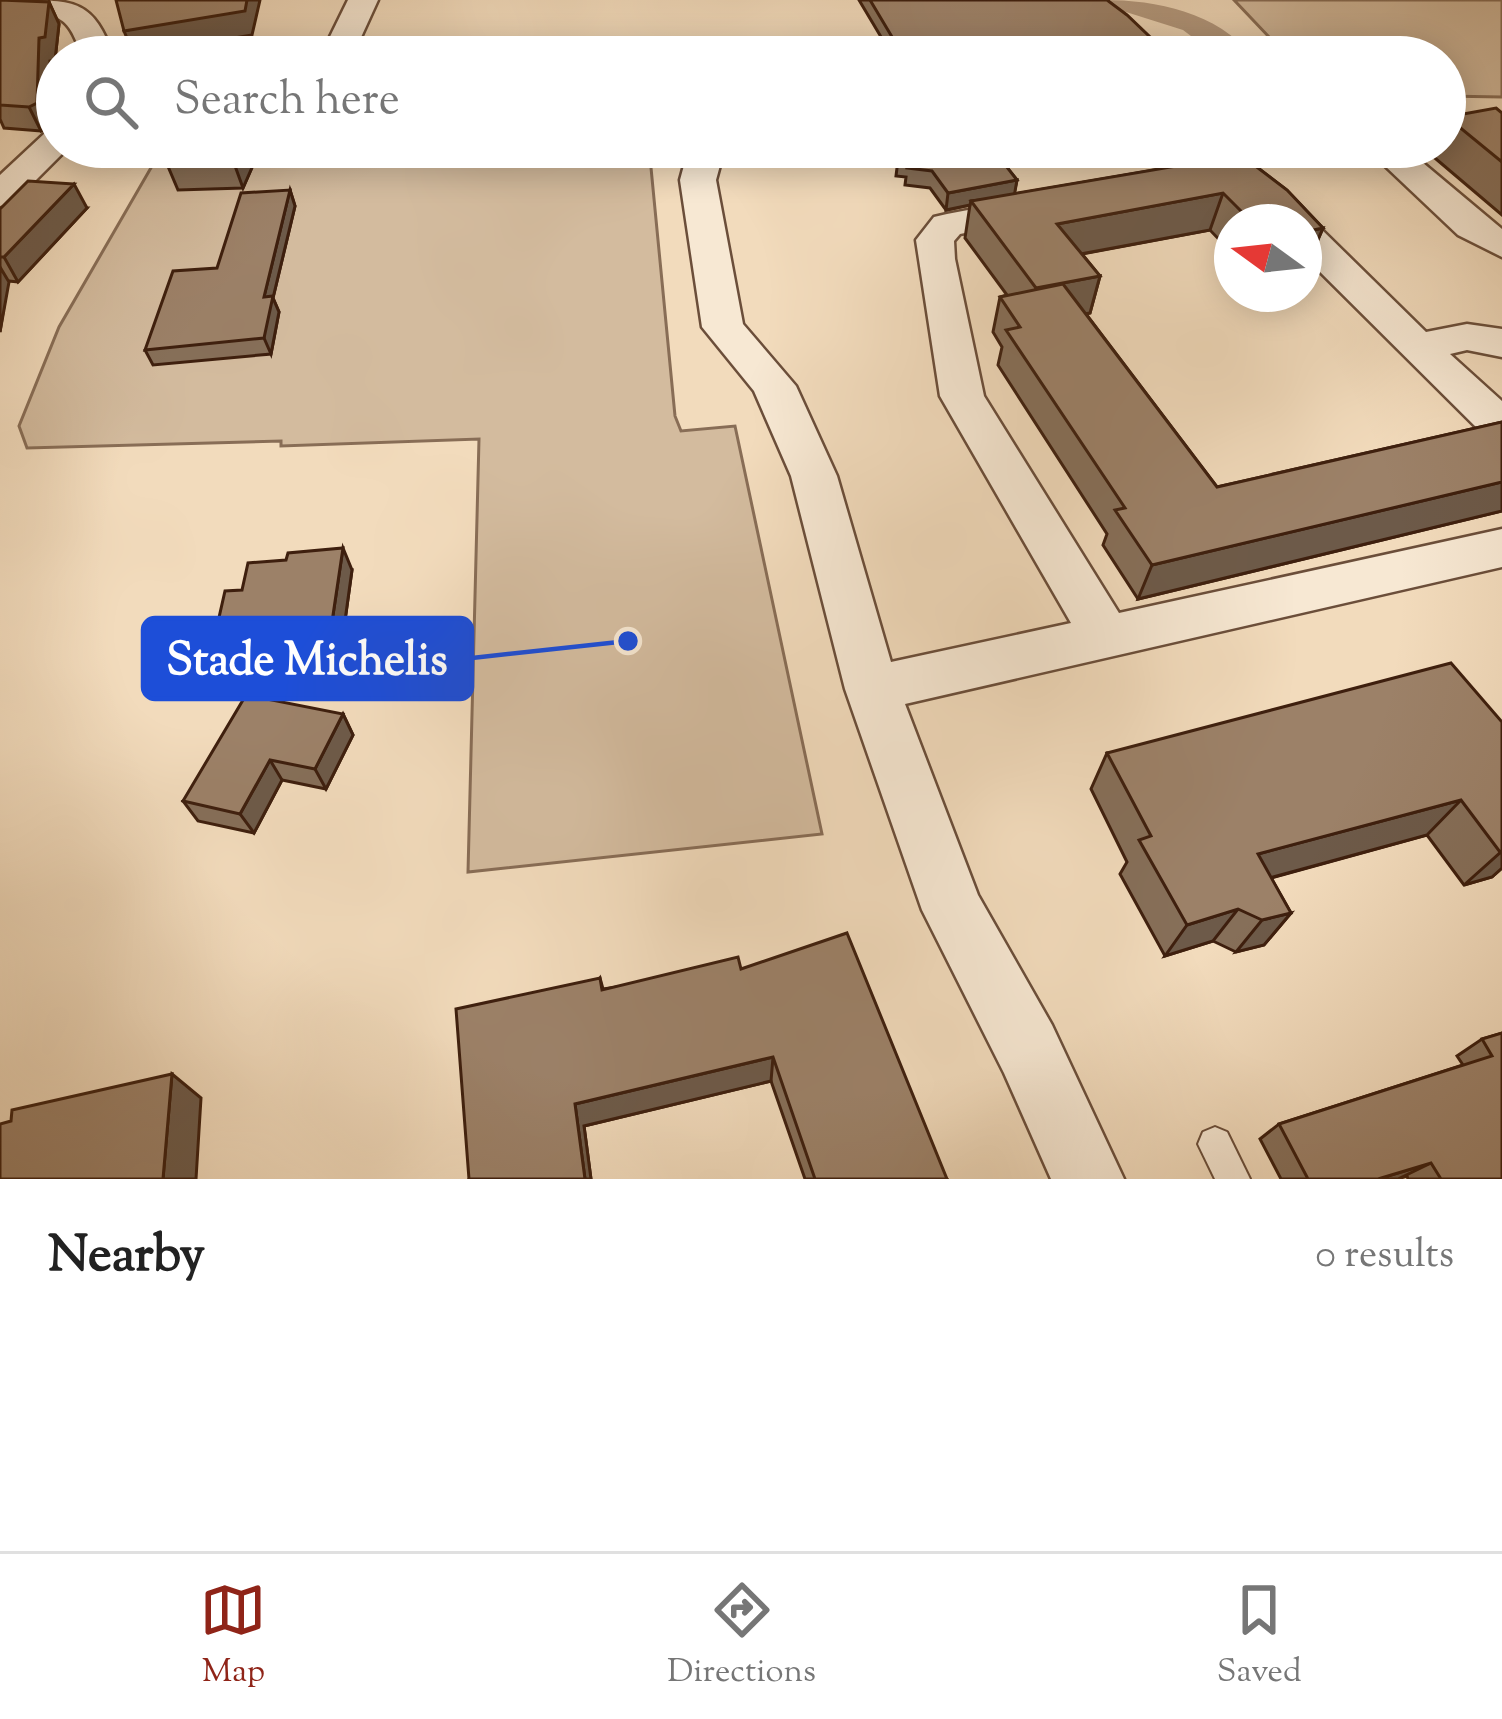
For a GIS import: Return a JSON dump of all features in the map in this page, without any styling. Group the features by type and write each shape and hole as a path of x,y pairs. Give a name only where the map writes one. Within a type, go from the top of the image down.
{"street":[{"path":"30,0 68,10 87,22 91,36"},
{"path":"346,36 363,0"},
{"path":"0,195 36,160"},
{"path":"701,168 698,180 723,327 774,386 814,476 872,689 953,910 1028,1049 1088,1179"},
{"path":"1407,168 1472,226 1502,245"},
{"path":"1083,199 947,225 935,240 935,260 962,396 1108,639"},
{"path":"1322,252 1502,426"},
{"path":"1417,348 1467,337 1502,343"},
{"path":"872,689 1502,548"}],"lane":[{"path":"1215,1144 1233,1179"}],"shaded area":[{"path":"1234,0 1502,0 1502,97 1466,96 1466,36 1268,36"},
{"path":"151,168 651,168 675,416 681,431 735,426 822,834 468,872 479,439 27,448 19,426 59,327"}],"building":[{"path":"0,0 49,2 45,36 36,36 36,104 0,105"},
{"path":"116,0 247,0 245,11 124,31"},
{"path":"870,0 1107,0 1149,36 891,36"},
{"path":"1496,108 1502,113 1502,162 1466,133 1466,114"},
{"path":"907,168 1008,168 1017,180 948,193 932,171"},
{"path":"1165,168 1258,168 1300,204 1234,204 1223,193 1057,224 1100,276 1036,288 971,201"},
{"path":"28,181 74,184 0,257 0,209"},
{"path":"290,190 264,297 273,296 264,338 145,350 173,271 217,268 241,193"},
{"path":"1063,284 1217,487 1502,422 1502,482 1152,565 1115,510 1125,508 1006,330 1020,327 1000,297"},
{"path":"343,548 329,642 273,647 279,638 213,644 225,591 242,590 248,563 286,560 288,553"},
{"path":"1451,663 1502,722 1502,851 1461,800 1258,854 1291,913 1262,920 1238,909 1187,925 1139,840 1151,836 1107,753"},
{"path":"246,695 343,714 315,769 270,760 240,814 183,801"},
{"path":"847,933 947,1179 815,1179 773,1057 575,1104 585,1179 469,1179 456,1009 600,978 602,990 738,957 741,969"},
{"path":"1502,1033 1502,1179 1441,1179 1431,1163 1378,1179 1308,1179 1279,1124 1492,1056 1482,1039"},
{"path":"172,1074 163,1179 0,1179 0,1124 11,1121 12,1110"}],"waterway":[{"path":"1117,0 1193,24 1209,36"}],"place":[{"name":"Stade Michelis","path":"628,641"}]}
